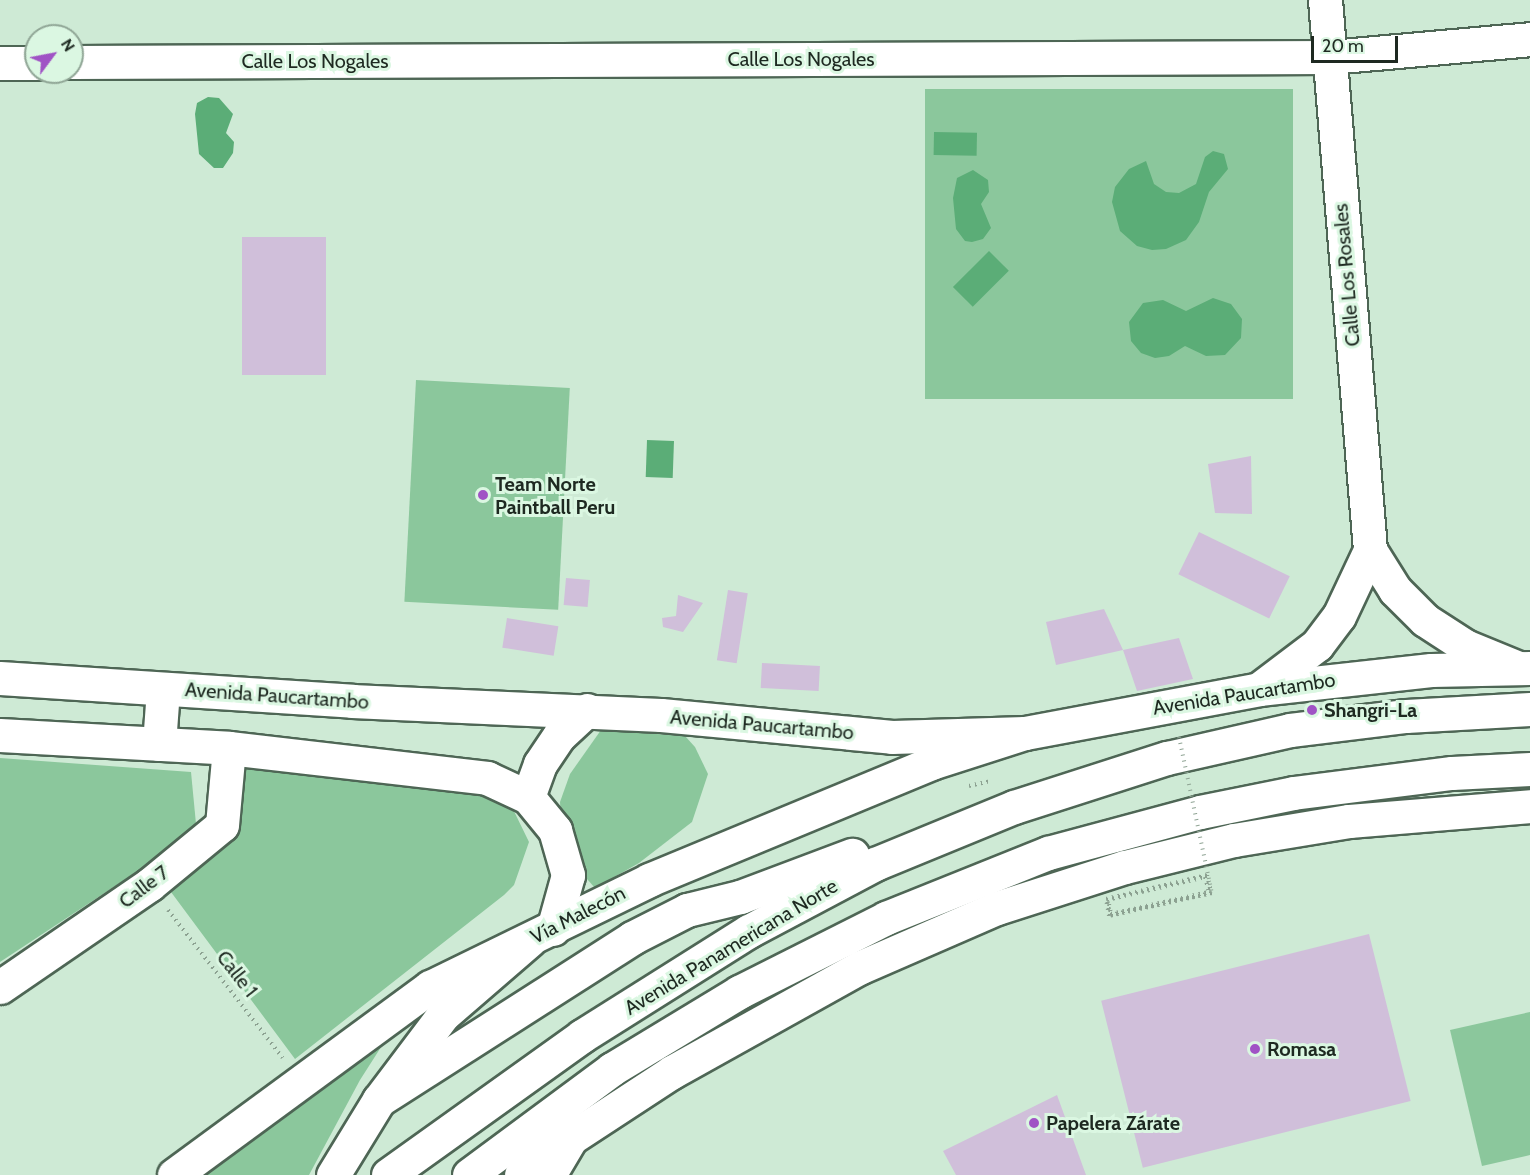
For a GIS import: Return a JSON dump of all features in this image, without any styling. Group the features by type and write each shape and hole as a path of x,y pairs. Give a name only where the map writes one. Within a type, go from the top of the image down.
{"main road":[{"name":"Calle Los Rosales","path":"1325,0 1370,550 1395,590 1425,620 1465,646 1525,668"},
{"name":"Calle Los Nogales","path":"84,62 1330,57 1530,39"},
{"path":"0,63 24,63"},
{"name":"Calle Los Rosales","path":"1259,688 1317,645 1339,616 1370,550"},
{"name":"Avenida Paucartambo","path":"0,678 587,710 892,737 1025,733 1259,688 1431,670 1525,668"},
{"path":"159,744 163,688"},
{"name":"Avenida Panamericana Norte","path":"388,1175 582,1036 749,932 875,864 1014,807 1167,758 1290,730 1406,716 1530,709"},
{"path":"528,796 540,764 559,736 587,710"},
{"name":"Vía Malecón","path":"174,1175 300,1080 430,987 649,880 920,767 1025,733"},
{"path":"0,735 229,748 487,778 528,796 555,830 568,875 542,934 443,1016 379,1100 333,1175"},
{"name":"Calle 7","path":"0,987 149,885 222,825 229,748"},
{"path":"469,1175 612,1069 739,992 886,918 1048,854 1188,814 1293,793 1452,773 1530,769"},
{"path":"521,1175 571,1138 672,1072 802,998 922,939 997,909 1125,867 1245,838 1349,821 1530,806"},
{"path":"379,1100 522,1005 632,938 687,910 740,897 947,819 1014,807"},
{"path":"549,1175 571,1138"}],"path":[{"path":"1115,895 1108,902 1111,914 1209,892 1205,877 1107,900 1110,915 1211,892 1207,875 1106,899 1109,916 1212,893 1179,737"},
{"name":"Calle 1","path":"149,885 300,1080"}],"shaded area":[{"path":"925,89 1293,89 1293,399 925,399"},
{"path":"208,97 219,98 233,114 226,133 234,142 233,153 223,168 214,168 199,154 195,114 197,103"},
{"path":"934,132 977,133 977,156 934,155"},
{"path":"1213,151 1224,154 1228,169 1209,192 1199,222 1186,240 1166,249 1152,250 1137,246 1120,231 1112,202 1115,187 1129,169 1146,161 1154,184 1166,192 1179,193 1196,184 1205,157"},
{"path":"973,170 988,180 989,192 981,204 991,228 983,239 972,242 965,241 956,229 953,198 957,178"},
{"path":"989,251 1009,271 973,307 953,287"},
{"path":"1213,298 1231,304 1242,319 1241,338 1225,355 1206,356 1185,346 1169,356 1155,358 1141,353 1131,341 1129,322 1143,303 1163,300 1186,311"},
{"name":"Team Norte Paintball Peru","path":"416,380 570,388 558,610 404,602"},
{"path":"647,440 674,441 673,478 646,477"},
{"path":"601,730 685,736 695,747 708,774 692,822 639,863 595,888 579,870 562,839 560,802 570,774"},
{"path":"234,755 477,786 509,801 529,842 514,885 504,895 295,1059 171,892 226,828"},
{"path":"0,758 191,772 196,824 156,859 0,962"},
{"path":"420,1001 383,1044 360,1080 309,1175 189,1175"},
{"path":"1530,1012 1530,1155 1482,1166 1450,1030"}],"building":[{"path":"242,237 326,237 326,375 242,375"},
{"path":"1251,456 1252,514 1215,513 1208,464"},
{"path":"1199,532 1290,576 1269,619 1178,574"},
{"path":"566,578 590,580 588,607 564,605"},
{"path":"728,590 748,593 737,663 717,660"},
{"path":"678,595 703,603 683,632 663,627 662,618 676,616"},
{"path":"1104,609 1123,650 1056,665 1046,622"},
{"path":"507,618 558,626 554,656 502,648"},
{"path":"1179,638 1193,679 1137,691 1123,650"},
{"path":"762,663 820,666 819,691 761,688"},
{"name":"Romasa","path":"1369,934 1411,1101 1143,1168 1101,1001"},
{"name":"Papelera Zárate","path":"1057,1095 1086,1175 956,1175 943,1151"}],"place":[{"name":"Team Norte Paintball Peru","path":"483,495"},
{"name":"Shangri-La","path":"1312,710"},
{"name":"Romasa","path":"1255,1049"},
{"name":"Papelera Zárate","path":"1034,1123"}]}
